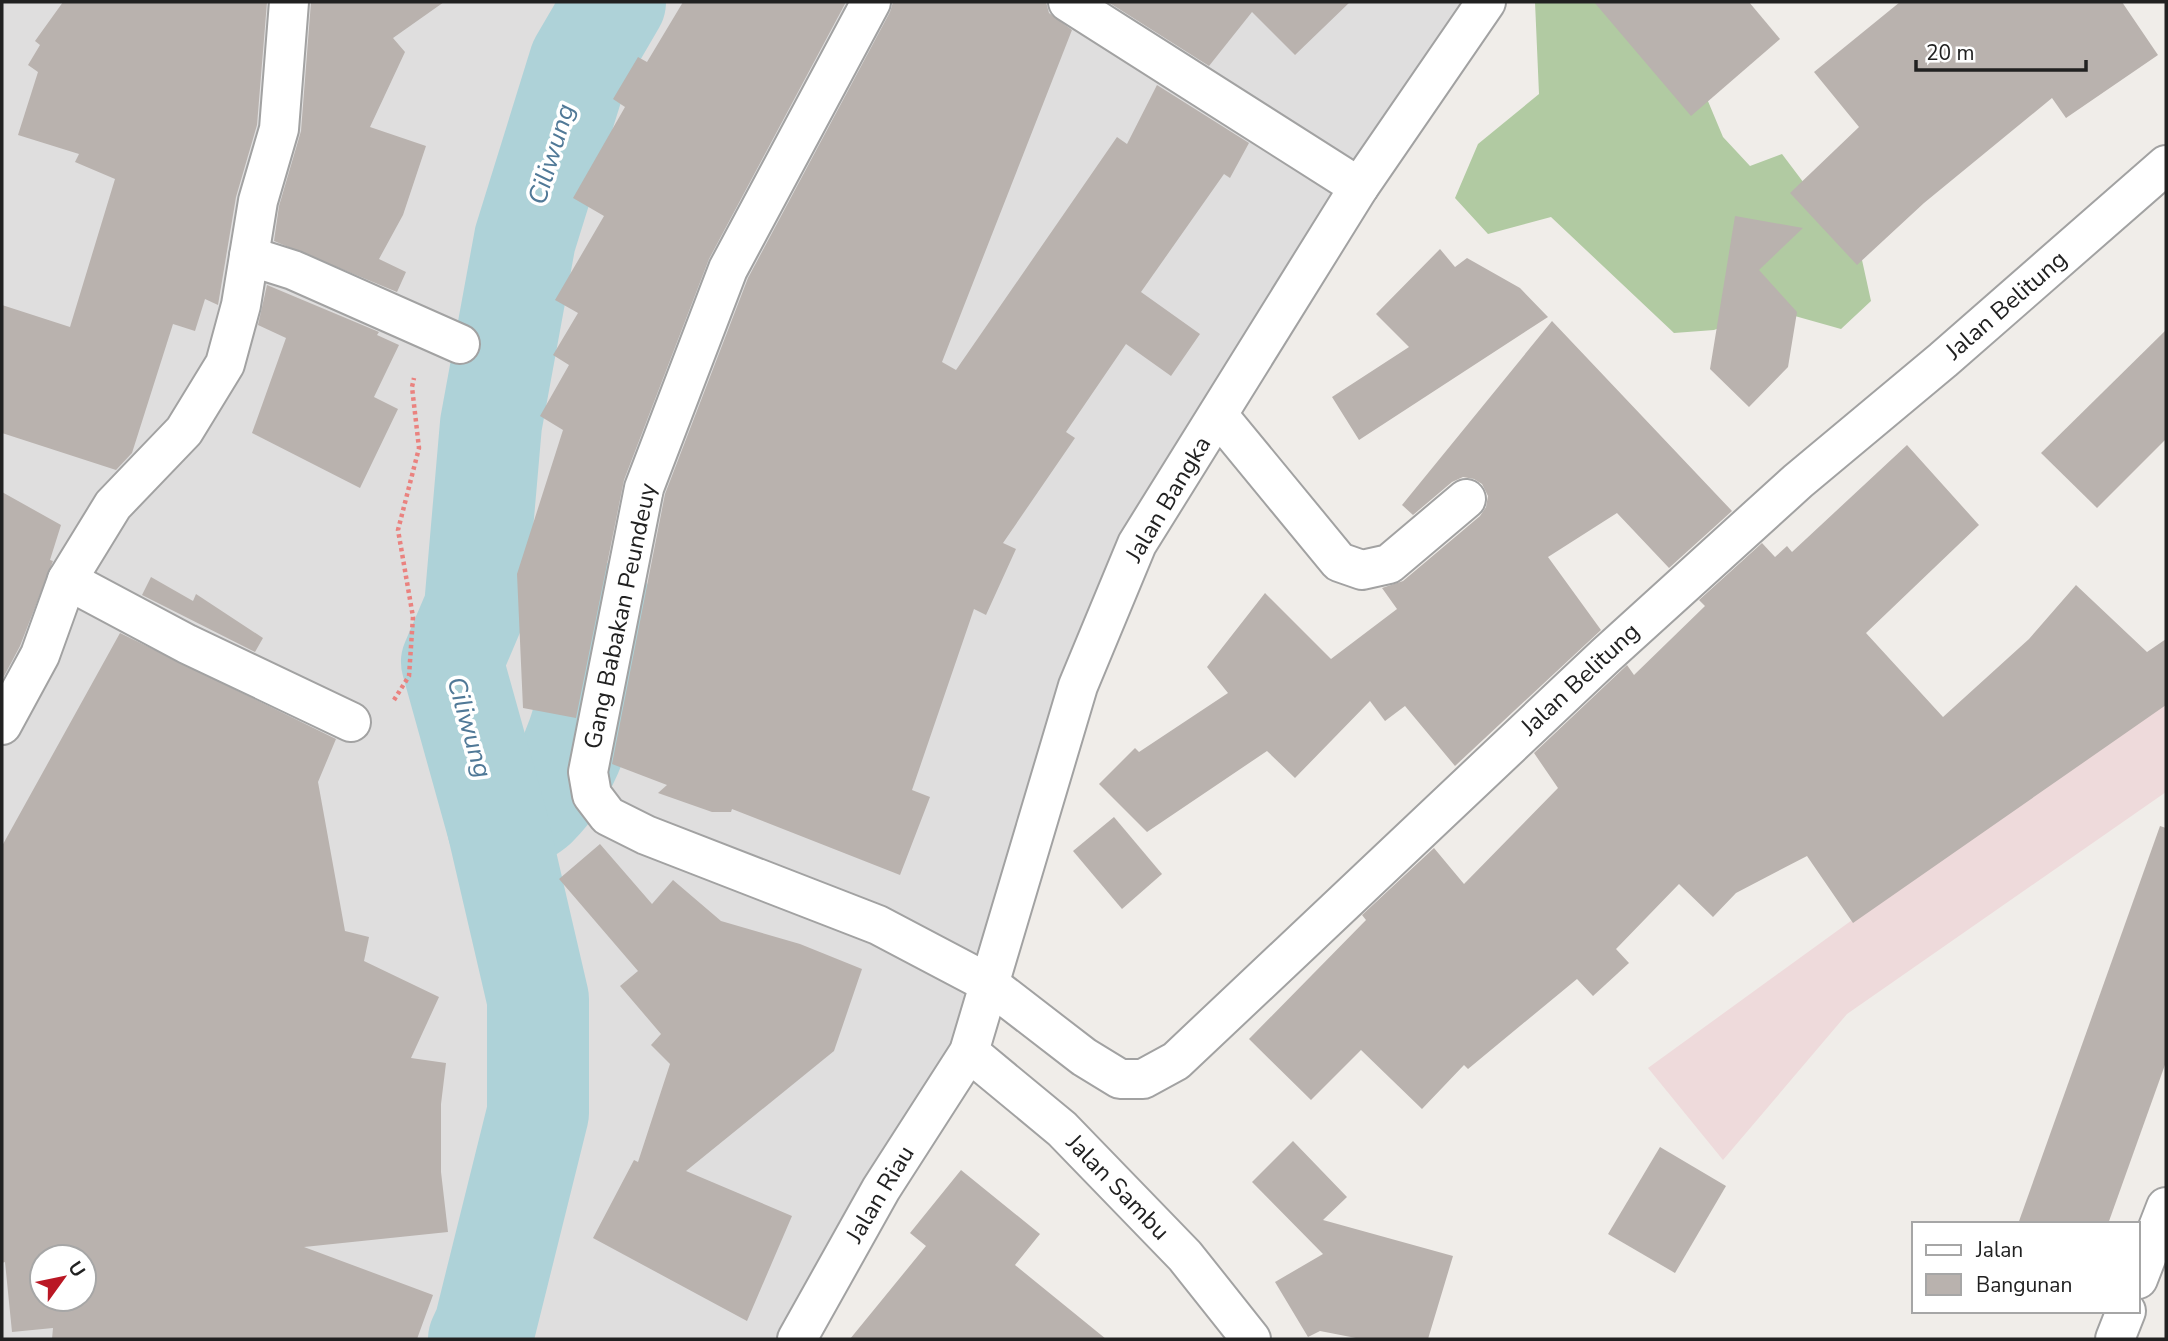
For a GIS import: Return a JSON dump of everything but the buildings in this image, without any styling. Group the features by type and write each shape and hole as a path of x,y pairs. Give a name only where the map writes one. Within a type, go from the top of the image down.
{"street":[{"path":"2,725 40,656 67,580 113,505 184,431 225,364 250,256 258,201 279,129 289,2"},
{"name":"Gang Babakan Peundeuy","path":"871,2 728,269 644,488 588,772 592,795 608,816 646,835 878,925 988,983"},
{"path":"1068,2 1359,187"},
{"name":"Jalan Bangka","path":"969,1052 1078,686 1137,544 1359,187 1486,2"},
{"name":"Jalan Belitung","path":"988,983 1084,1057 1120,1079 1143,1079 1176,1061 1676,591 1798,481 1943,360 2166,165"},
{"path":"250,256 293,270 460,344"},
{"path":"1218,415 1339,562 1362,570 1389,564 1466,499"},
{"path":"67,580 187,644 351,722"},
{"name":"Jalan Riau","path":"797,1339 881,1189 969,1052"},
{"name":"Jalan Sambu","path":"969,1052 1062,1129 1185,1256 1251,1339"},
{"path":"2140,1274 2166,1207"},
{"path":"2115,1339 2125,1313"}],"path":[{"path":"351,722 373,722 391,706 409,676 413,617 398,530 419,448 412,387 415,370 460,344"}],"shaded area":[{"path":"2,2 1472,2 1130,560 993,964 804,1339 2,1339"},
{"path":"2166,704 2166,792 1847,1014 1723,1160 1648,1068 1946,852"}],"green space":[{"path":"1535,2 1633,2 1634,13 1692,63 1723,137 1750,166 1782,154 1862,260 1871,301 1841,329 1770,309 1714,330 1674,333 1551,217 1488,234 1455,198 1478,144 1539,94"}],"waterway":[{"name":"Ciliwung","path":"479,1339 485,1326 538,1113 538,999 498,827 452,662 475,608 491,424 525,239 580,62 615,2"},
{"path":"498,827 536,806 553,786 566,764 584,716 606,614"}]}
